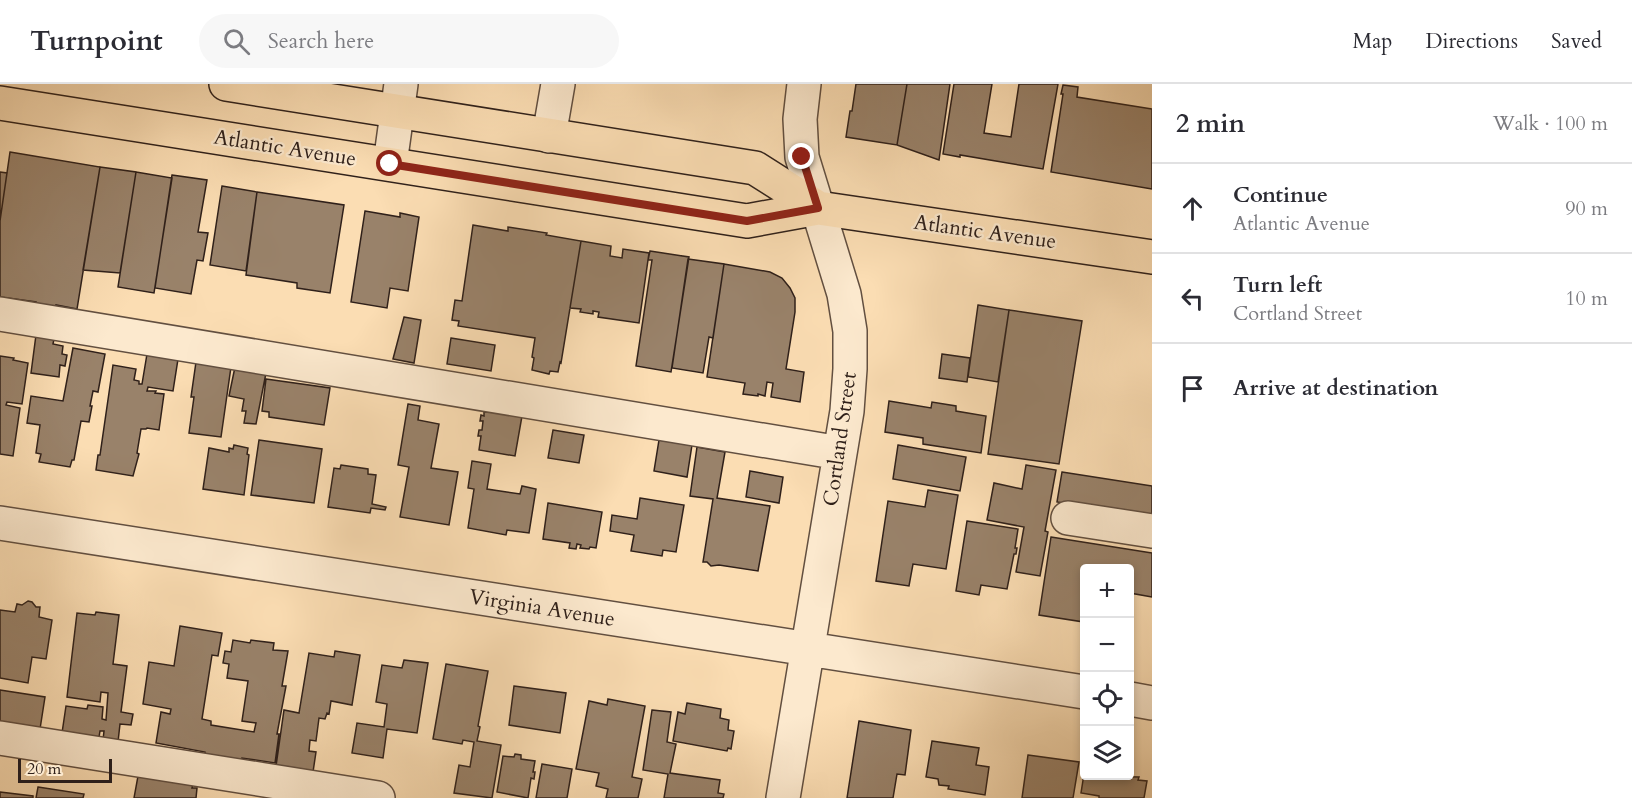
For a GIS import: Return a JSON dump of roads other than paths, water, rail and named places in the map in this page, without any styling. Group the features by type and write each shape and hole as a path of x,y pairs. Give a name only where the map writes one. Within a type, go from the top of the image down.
{"main road":[{"name":"Atlantic Avenue","path":"226,84 400,98 549,136 755,168 818,208"},
{"name":"Atlantic Avenue","path":"0,103 747,221 818,208 1152,256"}],"street":[{"path":"549,136 558,84"},
{"name":"Cortland Street","path":"783,798 847,411 850,369 850,331 844,294 802,157 800,119 804,84"},
{"path":"390,164 400,98"},
{"path":"0,314 840,453"},
{"path":"1068,518 1152,531"},
{"name":"Virginia Avenue","path":"0,523 1080,691"},
{"path":"1134,700 1152,703"},
{"path":"0,738 378,798"}]}
